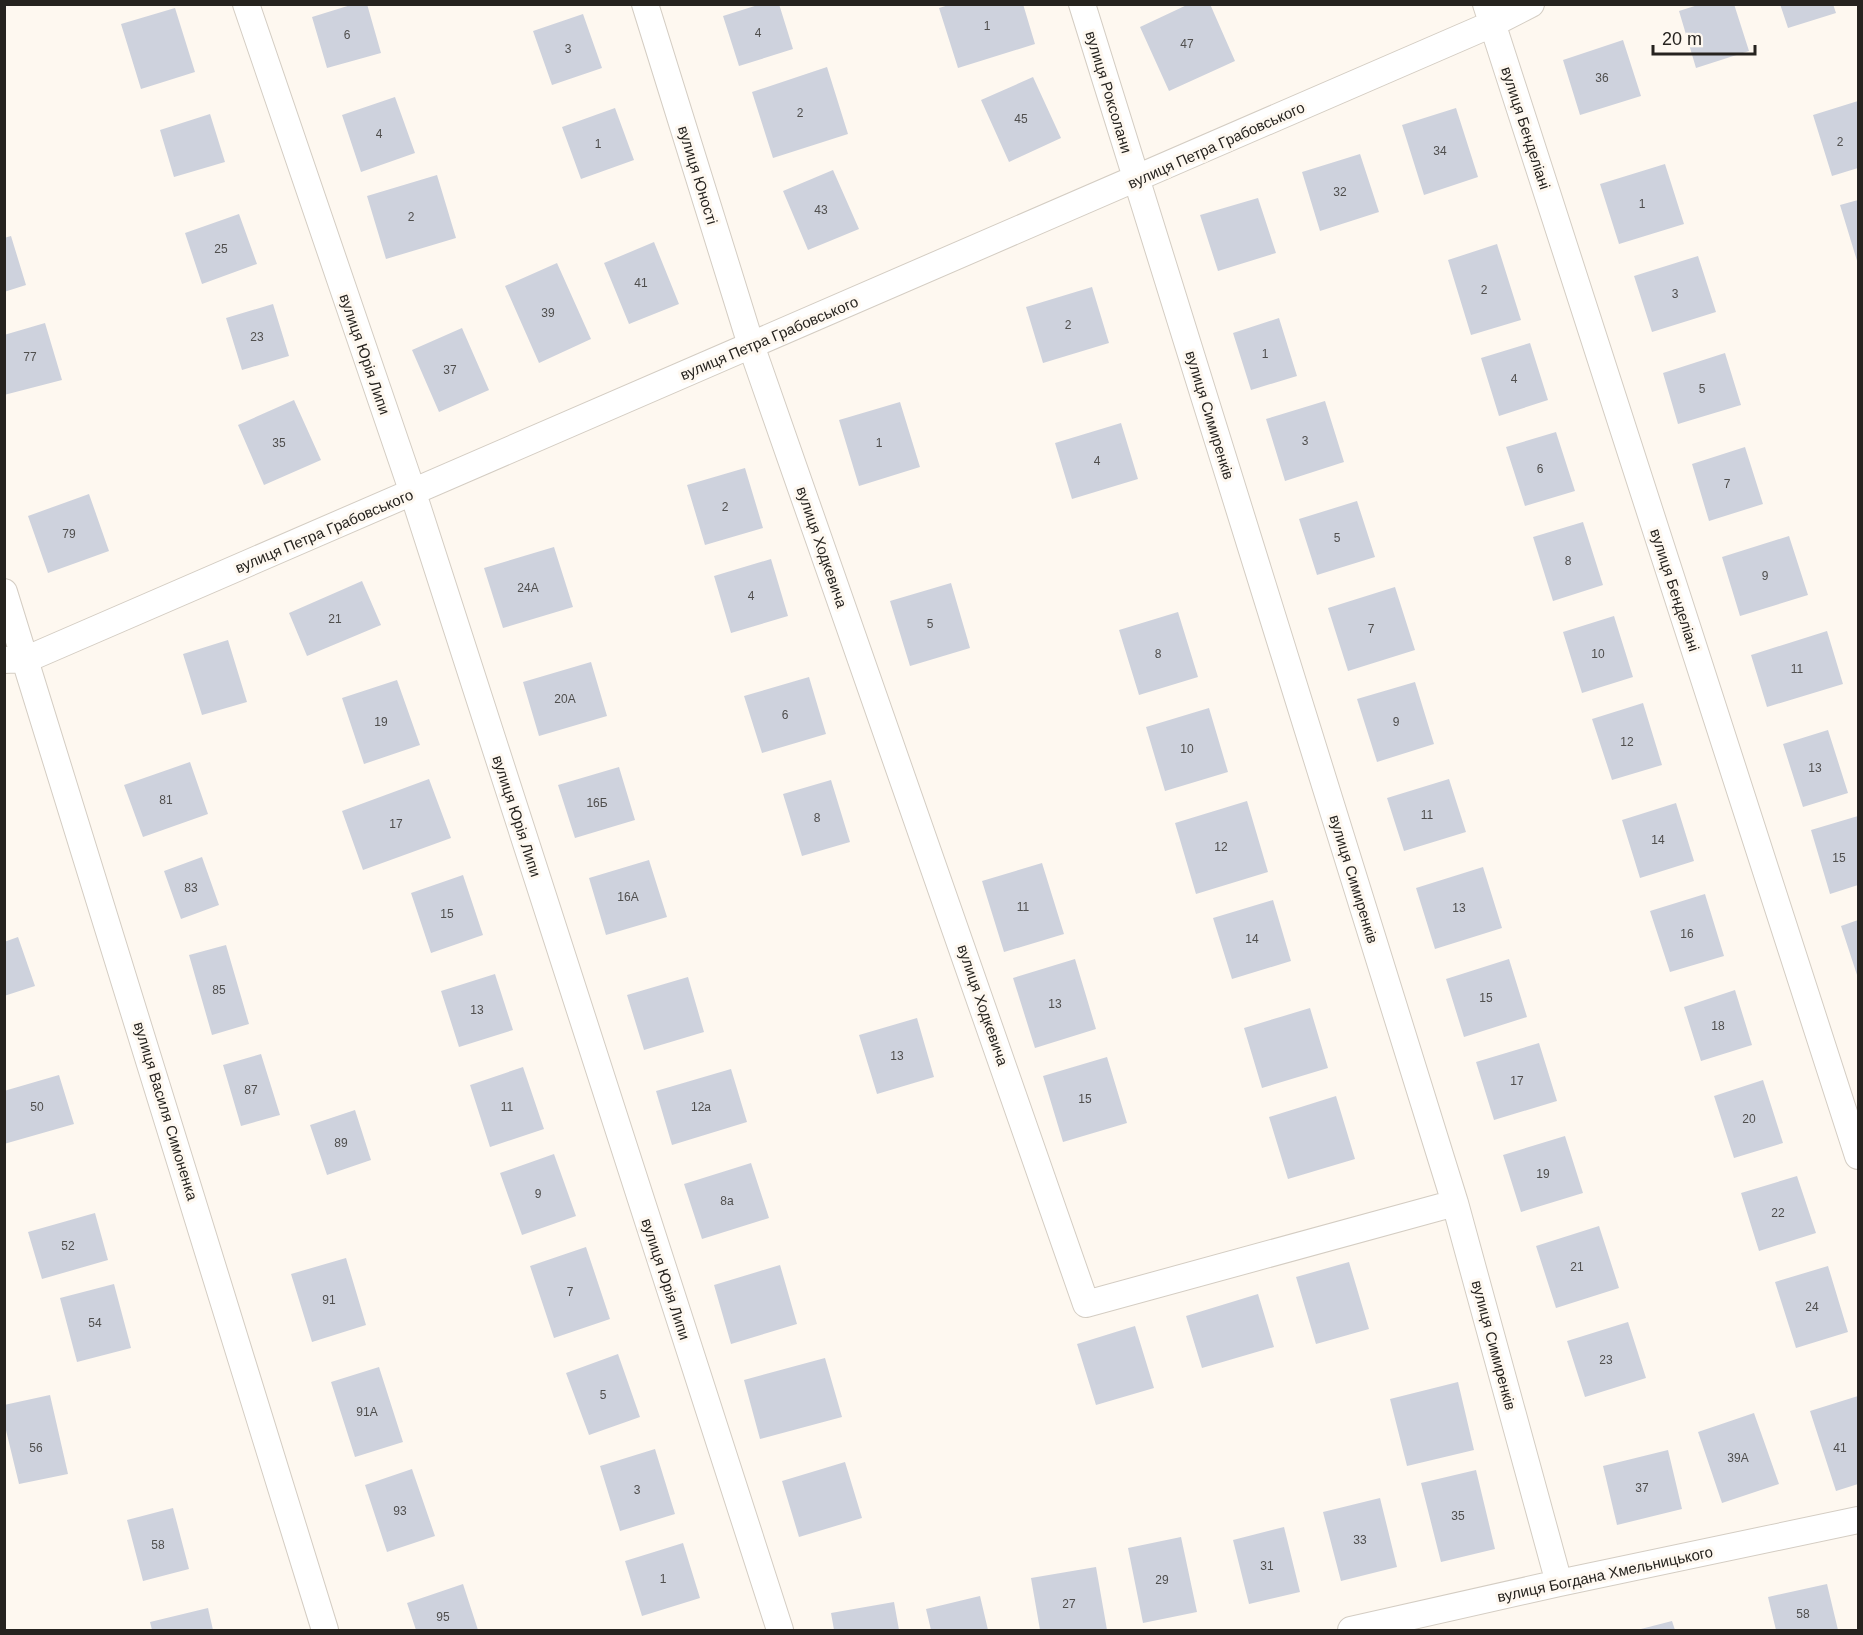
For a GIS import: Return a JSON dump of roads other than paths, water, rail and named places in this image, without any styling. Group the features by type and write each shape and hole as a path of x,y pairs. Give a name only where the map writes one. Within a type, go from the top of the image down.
{"street":[{"name":"вулиця Юрія Липи","path":"246,4 412,493 780,1630"},
{"name":"вулиця Юності","path":"645,4 751,345"},
{"name":"вулиця Роксолани","path":"1082,4 1136,180"},
{"name":"вулиця Петра Грабовського","path":"16,659 412,493 1136,180 1489,14 1531,4"},
{"name":"вулиця Бенделіані","path":"1489,14 1858,1156"},
{"name":"вулиця Симиренків","path":"1136,180 1455,1203 1559,1583"},
{"name":"вулиця Ходкевича","path":"751,345 1086,1304 1455,1203"},
{"name":"вулиця Василя Симоненка","path":"4,592 16,659 325,1630"},
{"name":"вулиця Богдана Хмельницького","path":"1351,1630 1559,1583 1858,1520"}]}
